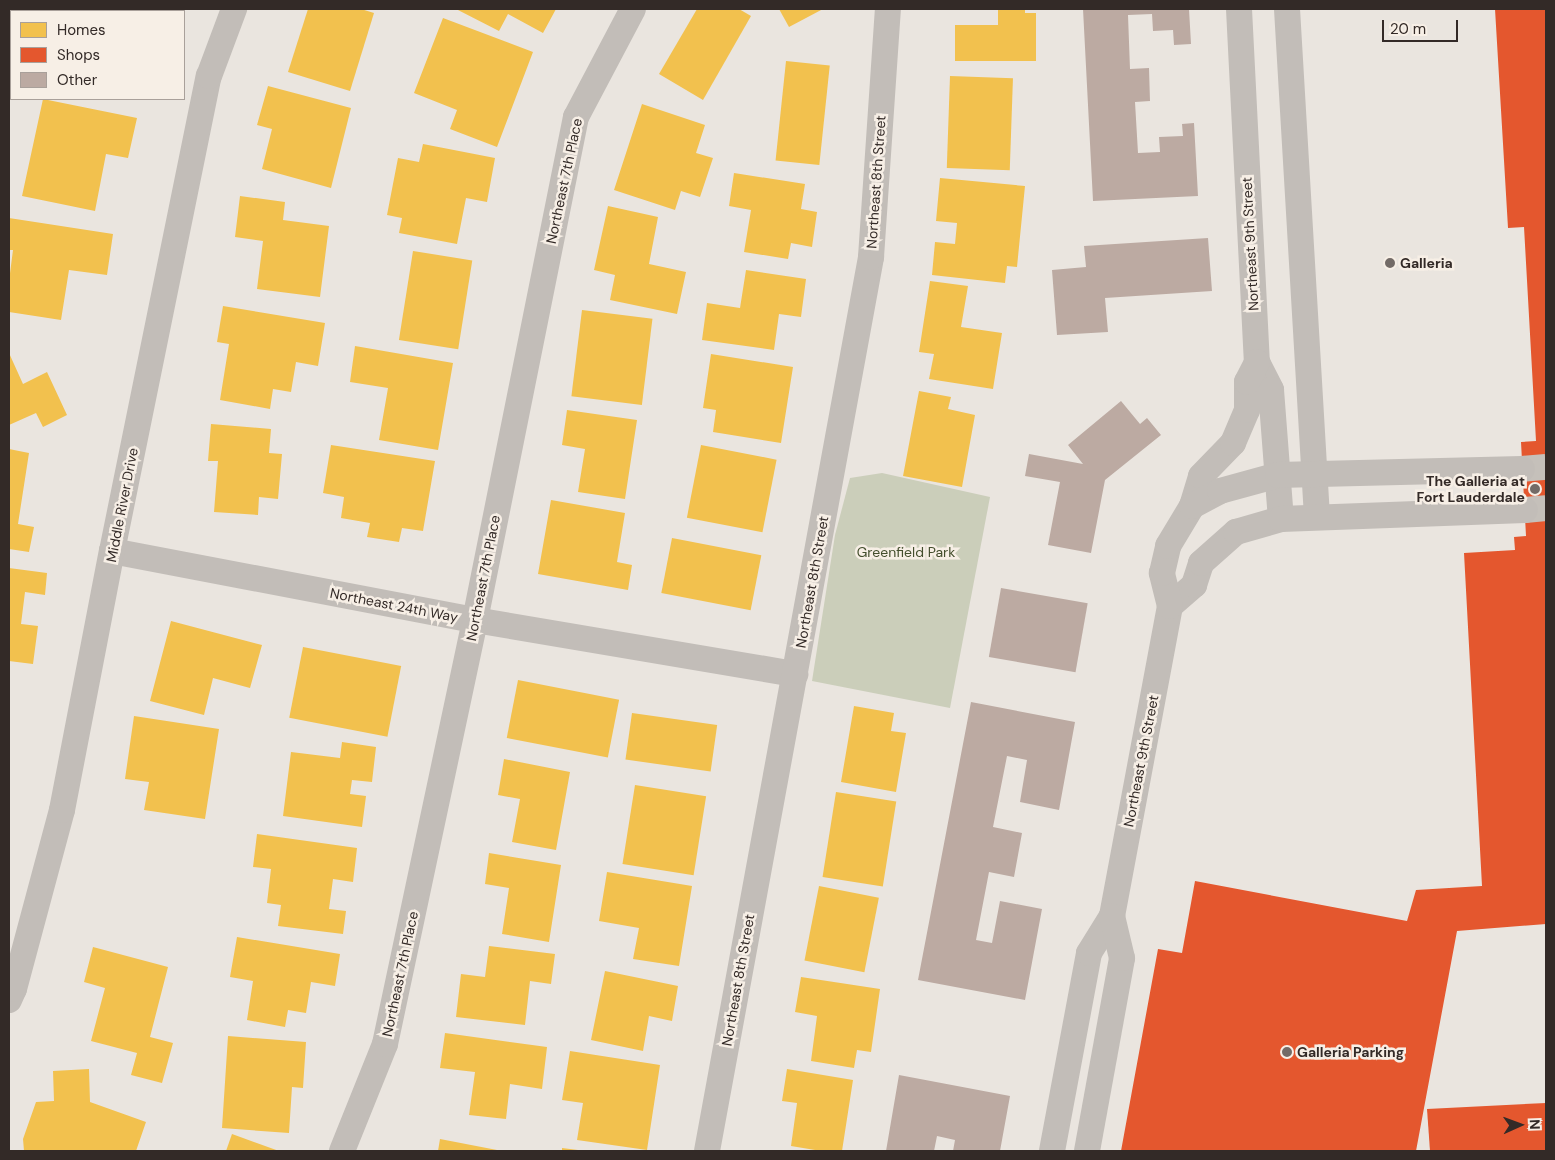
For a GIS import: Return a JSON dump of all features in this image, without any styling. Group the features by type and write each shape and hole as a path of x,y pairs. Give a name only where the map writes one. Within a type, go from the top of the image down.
{"street":[{"name":"Middle River Drive","path":"9,1000 14,989 62,810 112,551 209,76 234,9"},
{"name":"Northeast 7th Place","path":"342,1151 385,1044 475,620 576,117 633,9"},
{"name":"Northeast 8th Street","path":"707,1151 871,257 888,9"},
{"name":"Northeast 9th Street","path":"1238,9 1257,362 1271,390 1281,518"},
{"path":"1287,9 1317,517"},
{"name":"Northeast 9th Street","path":"1052,1151 1089,953 1112,916 1170,606 1162,573 1168,546 1192,506 1202,476 1233,443 1246,410 1247,382 1257,362"},
{"path":"1192,506 1220,491 1278,476 1522,469"},
{"path":"1170,606 1194,585 1201,563 1236,532 1281,518 1525,510"},
{"name":"Northeast 24th Way","path":"112,551 475,620 795,674"},
{"name":"Northeast 9th Street","path":"1087,1151 1122,958 1112,916"}],"green space":[{"name":"Greenfield Park","path":"882,473 990,497 950,708 812,681 835,535 850,478"}],"building: Homes":[{"path":"44,9 156,9 156,10"},
{"path":"308,9 361,9 374,13 350,91 288,72"},
{"path":"456,9 556,9 543,33 508,14 499,31"},
{"path":"697,9 739,9 751,16 703,100 659,74"},
{"path":"779,9 823,9 789,27"},
{"path":"998,9 1025,9 1025,13 1036,13 1036,61 955,61 955,25 998,25"},
{"path":"443,18 533,52 497,147 450,129 457,110 414,93"},
{"path":"786,61 830,66 819,165 776,160"},
{"path":"950,76 1013,78 1010,170 947,168"},
{"path":"268,86 351,108 331,188 262,169 272,129 257,125"},
{"path":"43,100 137,118 128,158 106,154 95,211 22,196"},
{"path":"642,104 705,125 696,153 713,158 700,197 681,191 675,210 614,190"},
{"path":"423,144 495,158 487,202 466,198 457,244 399,233 402,218 387,215 398,158 419,162"},
{"path":"734,173 805,184 801,209 817,212 812,247 791,243 788,259 744,252 751,210 729,206"},
{"path":"940,178 1025,186 1017,267 1007,266 1005,283 932,275 935,242 955,244 957,223 936,221"},
{"path":"240,196 285,202 283,220 329,226 320,297 257,289 263,241 235,237"},
{"path":"608,206 658,217 649,264 686,272 677,314 610,300 615,275 594,270"},
{"path":"9,218 113,234 107,275 69,270 61,320 9,312 9,281 13,250 9,250"},
{"path":"413,251 472,260 458,349 399,340"},
{"path":"746,270 806,279 801,317 779,314 774,350 702,340 707,303 740,308"},
{"path":"930,281 968,286 961,327 1002,333 993,389 929,379 934,354 919,352"},
{"path":"223,306 325,323 318,366 296,362 291,392 273,389 270,409 220,400 229,344 217,342"},
{"path":"582,310 652,319 642,405 571,396"},
{"path":"355,346 453,363 438,450 379,440 388,388 350,382"},
{"path":"9,353 23,384 47,372 67,415 43,427 36,413 9,425"},
{"path":"711,354 793,367 781,443 713,432 716,410 703,408"},
{"path":"919,391 951,397 948,409 975,415 962,487 903,476"},
{"path":"567,410 637,420 625,499 578,492 585,449 562,445"},
{"path":"211,424 271,429 269,453 282,454 278,499 259,497 258,515 214,512 218,461 208,461"},
{"path":"331,445 435,461 423,531 402,528 399,542 367,537 370,523 341,518 344,497 323,493"},
{"path":"701,445 777,460 762,532 687,518"},
{"path":"9,449 29,453 18,524 34,527 29,552 9,549"},
{"path":"551,500 625,513 617,562 632,565 628,590 538,574"},
{"path":"672,538 761,555 751,610 661,593"},
{"path":"9,568 47,573 45,595 25,592 21,624 38,626 33,664 9,661"},
{"path":"171,621 262,645 250,688 213,678 204,715 150,701"},
{"path":"303,647 401,666 387,737 289,718"},
{"path":"518,680 619,700 608,758 507,738"},
{"path":"854,706 894,713 891,731 906,733 896,792 841,782"},
{"path":"632,713 717,725 711,772 625,760"},
{"path":"134,716 219,729 205,819 144,810 149,782 125,779"},
{"path":"342,742 376,747 372,782 352,780 350,794 366,796 362,827 283,816 291,752 340,758"},
{"path":"504,759 570,772 556,850 512,842 520,799 498,795"},
{"path":"635,785 706,796 694,875 622,864"},
{"path":"836,792 896,802 883,886 823,877"},
{"path":"257,834 357,848 353,882 333,879 329,909 346,911 343,934 278,926 281,905 267,903 271,869 253,867"},
{"path":"489,853 561,865 549,942 502,934 509,888 485,884"},
{"path":"607,872 692,886 679,966 633,959 639,928 599,921"},
{"path":"819,886 879,898 864,972 804,961"},
{"path":"237,937 340,954 335,986 311,982 306,1013 288,1010 285,1027 247,1020 253,981 230,977"},
{"path":"489,946 555,954 551,984 530,981 525,1025 456,1017 461,974 485,977"},
{"path":"93,947 168,967 150,1037 173,1043 162,1083 131,1075 137,1053 91,1041 105,988 84,982"},
{"path":"605,971 678,986 672,1021 649,1016 643,1051 591,1040"},
{"path":"801,977 880,989 871,1052 857,1050 854,1068 811,1061 817,1016 795,1012"},
{"path":"445,1033 547,1047 542,1089 510,1084 506,1119 469,1115 475,1072 440,1068"},
{"path":"228,1036 306,1042 303,1088 292,1087 289,1133 222,1128"},
{"path":"570,1051 660,1065 647,1150 577,1140 583,1103 562,1100"},
{"path":"89,1069 90,1102 146,1122 136,1151 24,1151 23,1139 36,1102 54,1101 53,1071"},
{"path":"787,1069 853,1080 842,1151 821,1151 791,1146 797,1103 782,1101"},
{"path":"232,1134 279,1151 226,1151"},
{"path":"440,1139 497,1150 438,1151"},
{"path":"562,1148 578,1150 578,1151 562,1151"}],"building: Shops":[{"name":"Galleria Parking","path":"1495,9 1546,9 1546,924 1457,931 1416,1151 1121,1151 1158,949 1182,953 1195,881 1407,921 1416,890 1482,886 1464,553 1515,550 1514,537 1526,536 1521,442 1536,441 1524,227 1508,228"},
{"path":"1546,1103 1546,1151 1430,1151 1427,1109"}],"building: Other":[{"path":"1083,9 1189,9 1191,44 1174,45 1173,30 1153,31 1152,14 1128,15 1130,69 1149,68 1150,101 1135,102 1138,153 1160,152 1159,137 1183,136 1182,124 1194,123 1198,196 1093,201"},
{"path":"1208,238 1212,291 1105,298 1108,332 1057,335 1052,270 1086,267 1084,246"},
{"path":"1121,401 1140,424 1147,418 1161,435 1105,480 1091,553 1048,545 1060,482 1025,476 1029,454 1083,464 1068,445"},
{"path":"1001,588 1088,603 1076,672 989,657"},
{"path":"971,702 1075,722 1059,810 1020,802 1027,760 1007,756 993,827 1022,833 1014,877 989,872 976,940 992,943 1000,901 1042,909 1025,1000 918,980"},
{"path":"899,1075 1010,1096 1000,1151 953,1151 955,1140 937,1136 934,1151 886,1151"}],"tunnel":[{"path":"1522,469 1546,467"},
{"path":"1525,510 1546,508"}],"place":[{"name":"Galleria","path":"1390,263"},
{"name":"The Galleria at Fort Lauderdale","path":"1535,489"},
{"name":"Galleria Parking","path":"1287,1052"}]}
